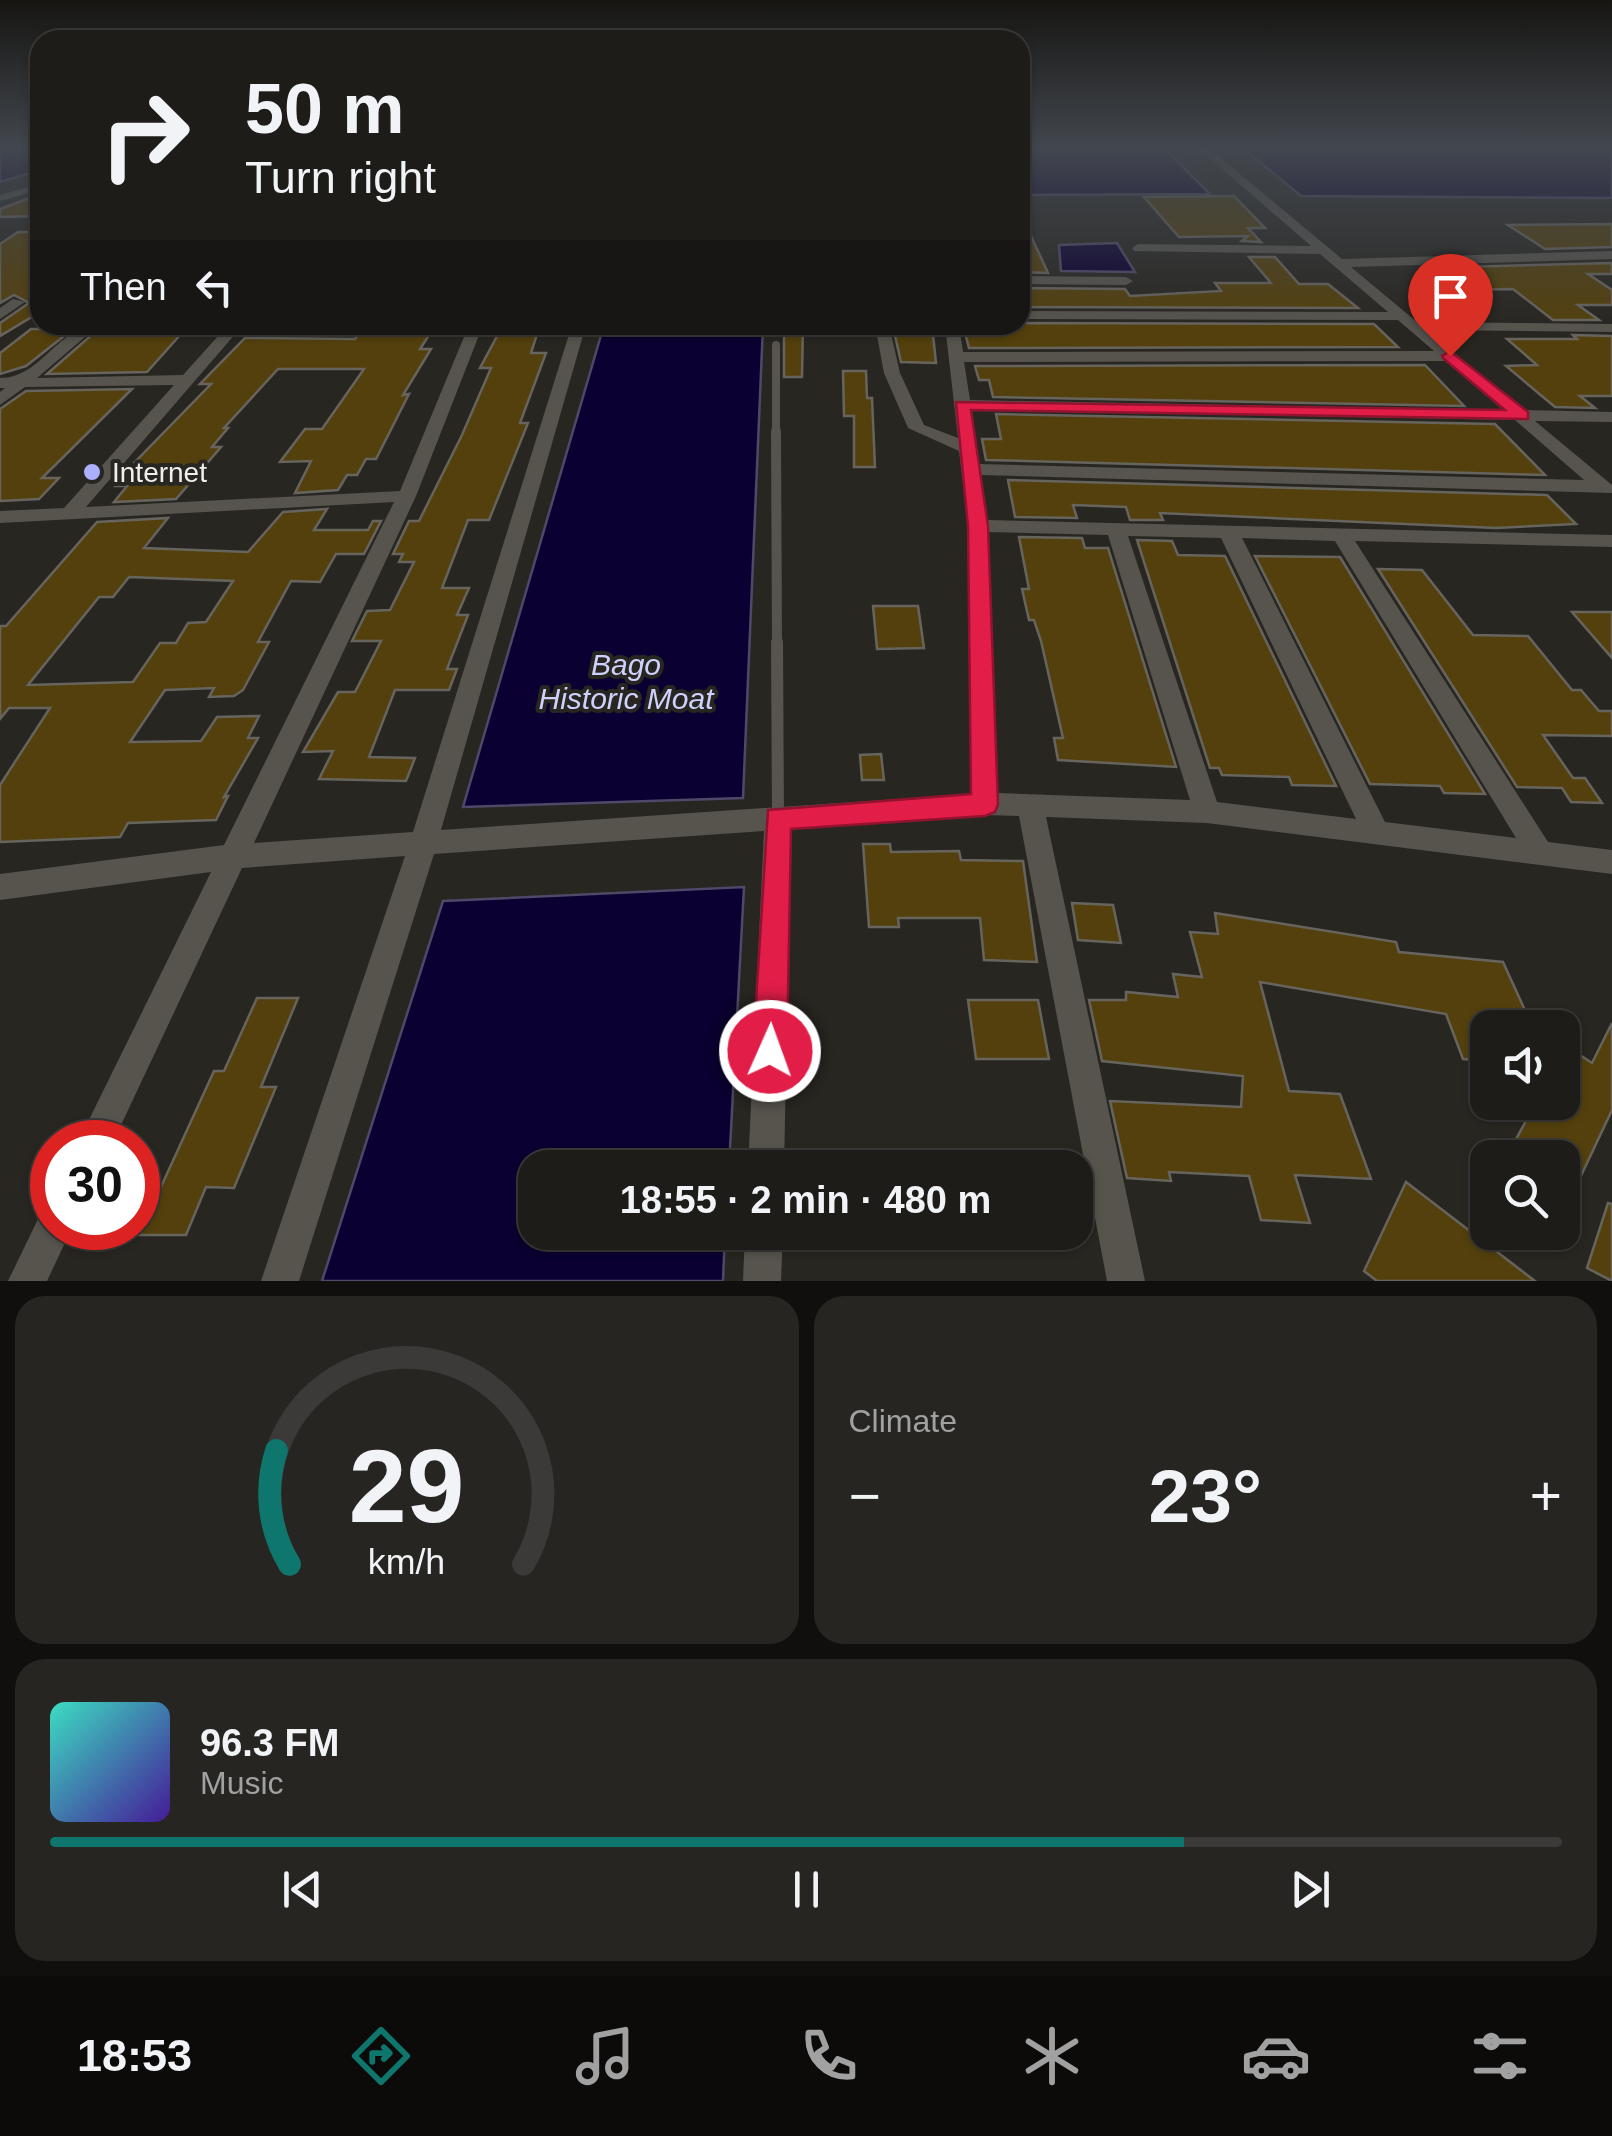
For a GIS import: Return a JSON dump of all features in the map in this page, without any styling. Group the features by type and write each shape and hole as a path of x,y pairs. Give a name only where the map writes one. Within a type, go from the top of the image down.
{"street":[{"path":"1277,209 1607,490"},
{"path":"1138,248 1327,250"},
{"path":"1342,262 1610,256"},
{"path":"1030,280 1126,282"},
{"path":"0,315 18,302"},
{"path":"1030,314 1612,328"},
{"path":"0,400 80,335"},
{"path":"67,516 227,335"},
{"path":"106,1120 407,496 472,335"},
{"path":"280,1281 423,844 576,335"},
{"path":"884,335 892,372 916,428 967,458 1607,490"},
{"path":"953,335 978,526 985,804"},
{"path":"956,356 1450,356"},
{"path":"0,383 188,380"},
{"path":"962,405 1612,417"},
{"path":"0,518 407,496"},
{"path":"978,526 1612,542"},
{"path":"1116,529 1207,812"},
{"path":"1228,531 1377,833"},
{"path":"1340,533 1540,853"},
{"path":"0,887 236,856 985,804 1207,812 1612,862"},
{"path":"1030,806 1126,1281"},
{"path":"767,1150 778,818"},
{"path":"27,1281 42,1250"},
{"path":"762,1281 763,1250"}],"lane":[{"path":"776,345 778,818"}],"water":[{"path":"1117,243 1135,272 1061,271 1059,245"},
{"name":"Bago Historic Moat","path":"601,335 763,335 743,798 463,807"},
{"path":"744,887 730,1150 518,1150 518,1250 724,1250 723,1281 322,1281 443,901"}],"building":[{"path":"0,209 30,209 30,216 0,217"},
{"path":"1154,209 1246,209 1265,228 1248,228 1261,242 1242,241 1248,236 1179,237"},
{"path":"1612,224 1612,247 1545,249 1508,225"},
{"path":"18,232 30,232 30,318 0,336 0,323 29,303 14,295 0,303 0,244"},
{"path":"1030,234 1048,273 1030,272"},
{"path":"1249,257 1275,257 1299,284 1328,284 1358,308 1030,307 1030,288 1125,289 1130,296 1221,291 1215,283 1271,283"},
{"path":"1612,263 1612,274 1588,274 1612,290 1612,305 1578,305 1599,320 1553,320 1513,289 1455,290 1426,268"},
{"path":"1030,323 1374,324 1398,347 969,348 966,335 1030,335"},
{"path":"30,330 30,335 65,335 26,366 0,374 0,353"},
{"path":"92,335 180,335 147,372 47,374"},
{"path":"358,335 429,335 420,349 431,349 403,395 409,394 376,459 366,459 357,475 347,475 338,490 295,493 311,461 280,462 305,429 322,429 364,369 278,369 224,428 228,428 212,447 221,447 176,499 114,502 127,486 116,486 139,462 135,462 211,384 200,384 245,338 355,339"},
{"path":"498,335 537,335 531,353 546,353 520,423 528,423 489,520 468,520 442,588 469,588 457,615 468,615 447,669 457,669 449,690 395,690 369,757 415,758 406,781 319,779 333,751 303,752 338,692 355,692 381,641 352,641 367,611 390,610 414,562 399,562 403,554 393,554 409,521 419,521 462,435 491,368 480,368"},
{"path":"784,335 803,335 802,377 784,377"},
{"path":"895,335 933,335 936,363 901,362"},
{"path":"1573,335 1612,336 1612,396 1580,396 1595,408 1555,407 1506,366 1537,365 1507,339 1577,339"},
{"path":"1425,365 1464,406 993,397 989,380 979,380 975,366"},
{"path":"843,371 866,371 867,398 872,398 875,467 854,467 854,416 844,416"},
{"path":"132,389 42,478 59,478 39,499 0,501 0,409 26,391"},
{"path":"996,414 1495,424 1545,475 986,460 982,439 1001,439"},
{"path":"1008,480 1547,495 1576,524 1496,528 1160,513 1163,520 1130,520 1126,507 1073,505 1077,518 1015,517"},
{"path":"327,509 314,530 368,530 373,521 381,521 364,554 336,554 320,582 291,581 258,642 269,642 243,690 234,696 209,697 214,688 165,690 130,742 201,741 217,717 259,716 248,738 258,738 224,797 228,796 216,820 128,823 120,837 0,842 0,785 50,708 9,708 0,719 0,626 6,626 97,522 168,518 144,548 248,552 283,512","holes":["129,577 233,581 206,622 188,623 176,643 160,643 133,682 28,685 99,597 113,597"]},
{"path":"1019,537 1082,538 1085,548 1108,548 1176,767 1058,760 1054,738 1063,738 1041,641 1034,620 1029,620 1022,589 1029,589"},
{"path":"1137,540 1172,541 1178,555 1225,556 1336,786 1292,785 1289,777 1222,775 1219,768 1210,768"},
{"path":"1255,556 1340,557 1485,794 1444,793 1440,786 1370,784"},
{"path":"1378,569 1422,570 1473,635 1528,636 1572,690 1581,690 1599,711 1612,711 1612,736 1543,735 1573,778 1585,778 1602,803 1571,802 1562,788 1517,787"},
{"path":"873,606 918,606 924,648 877,649"},
{"path":"1572,612 1612,612 1612,658"},
{"path":"881,754 884,780 862,780 860,755"},
{"path":"863,844 890,844 891,852 959,851 961,860 1023,861 1037,962 984,960 980,918 898,918 899,927 869,927"},
{"path":"1072,903 1113,905 1121,943 1078,940"},
{"path":"1215,913 1396,942 1399,952 1503,962 1525,1010 1470,1010 1470,1060 1463,1059 1446,1014 1260,982 1289,1091 1340,1094 1371,1179 1295,1175 1310,1223 1261,1220 1249,1176 1169,1172 1171,1181 1127,1178 1110,1101 1241,1107 1243,1076 1102,1061 1089,1000 1126,1000 1126,992 1178,997 1173,974 1202,977 1190,932 1218,934"},
{"path":"257,998 298,998 261,1087 276,1087 234,1188 206,1187 186,1235 160,1235 160,1189 214,1071 224,1071"},
{"path":"968,1000 1038,1000 1049,1059 976,1059"},
{"path":"1612,1023 1612,1110 1580,1178 1580,1140 1516,1140 1526,1120 1580,1120 1580,1055 1592,1063"},
{"path":"1406,1182 1470,1231 1470,1250 1495,1250 1535,1281 1377,1281 1364,1271"},
{"path":"1608,1203 1612,1204 1612,1281 1587,1268"}],"place":[{"name":"Internet","path":"92,472"}],"route":[{"path":"770,1051 778,818 985,804 978,526 962,405 1522,416 1450,356"}]}
